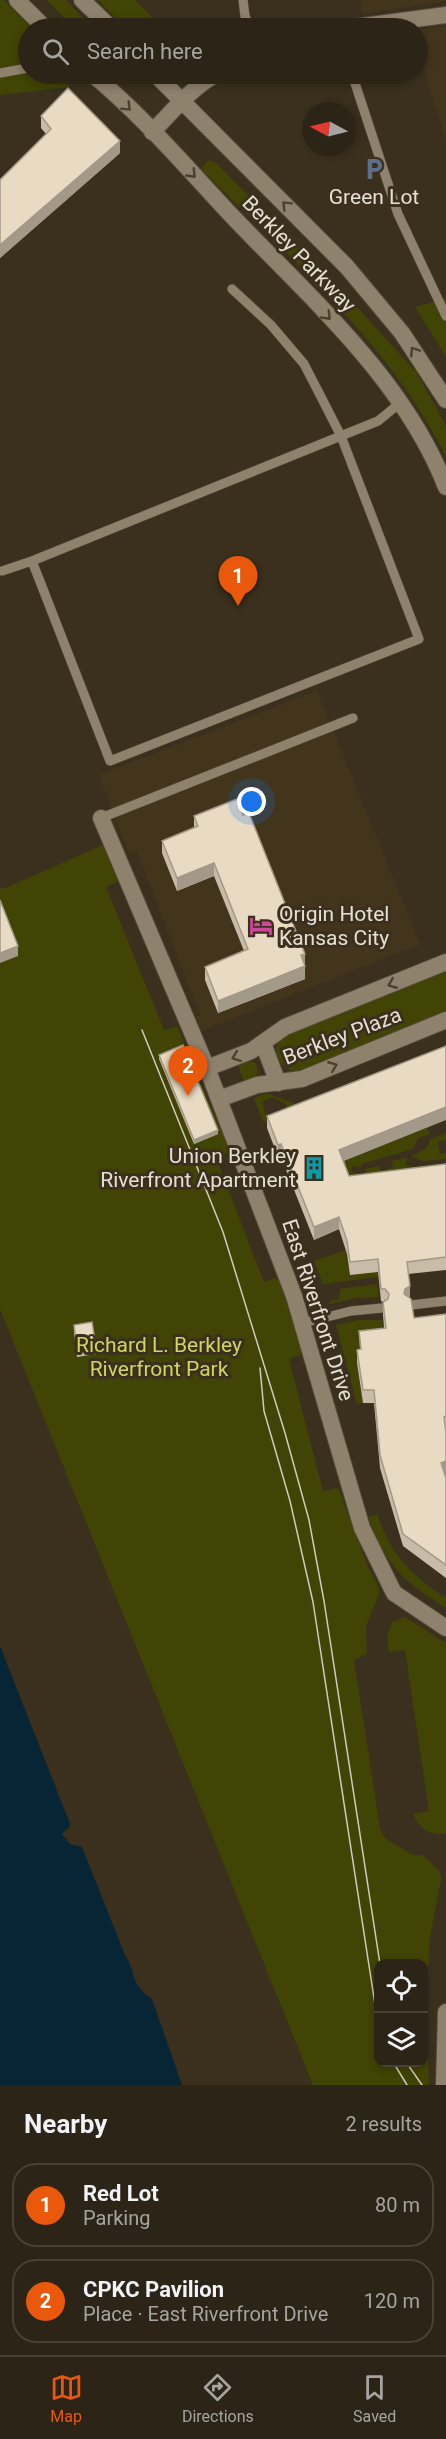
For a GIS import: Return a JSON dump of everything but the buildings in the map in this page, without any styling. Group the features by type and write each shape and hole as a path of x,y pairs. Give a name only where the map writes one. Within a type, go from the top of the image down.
{"street":[{"path":"17,0 35,18"},
{"path":"82,0 101,18"},
{"path":"423,18 446,15"},
{"name":"Berkley Parkway","path":"102,84 152,132 364,354 400,403 440,471 446,487"},
{"name":"Berkley Parkway","path":"165,84 347,267 402,333 446,400"},
{"path":"152,132 201,84"},
{"name":"East Riverfront Drive","path":"101,818 207,1068 303,1323 354,1507 372,1552 394,1593 446,1628"},
{"name":"Berkley Plaza","path":"207,1068 251,1051 285,1027 446,962"},
{"name":"Berkley Plaza","path":"219,1099 257,1085 302,1079 446,1020"},
{"path":"263,1043 278,1083"},
{"path":"444,2085 446,2012"}],"lane":[{"path":"243,0 246,18"},
{"path":"0,73 18,70"},
{"path":"355,84 398,214 446,316"},
{"path":"32,561 110,761 419,639 341,436 304,364 272,325 232,289"},
{"path":"2,571 32,561 378,421 400,403"},
{"path":"101,818 353,718"},
{"path":"411,1305 446,1301"},
{"path":"303,1323 351,1311 382,1308"}],"shaded area":[{"path":"360,0 446,0 446,1 363,14"},
{"path":"446,26 446,141 428,82 428,29"},
{"path":"317,691 420,944 202,1031 195,1018 200,1015 137,851 129,854 99,775"}],"green space":[{"path":"0,0 4,0 22,18 18,18 18,84 67,84 70,87 0,95"},
{"path":"47,0 66,0 83,18 64,18"},
{"path":"98,0 135,0 153,18 116,18"},
{"path":"208,160 216,163 354,304 417,373 446,426 446,457 423,416 397,377 337,305 204,172 202,168"},
{"path":"446,298 446,357 415,307"},
{"name":"Richard L. Berkley Riverfront Park","path":"103,845 118,881 106,887 164,1030 177,1026 229,1149 228,1153 216,1158 264,1282 275,1278 279,1280 302,1352 301,1355 289,1359 323,1491 337,1488 339,1490 368,1567 378,1586 379,1594 366,1626 367,1654 354,1660 380,1828 385,1838 411,1854 424,1856 440,1872 441,1880 430,1937 428,1972 428,1959 374,1959 374,2067 428,2067 428,2059 429,2085 313,2085 0,1309 0,887 3,889"},
{"path":"446,970 446,1013 303,1071 289,1070 280,1062 276,1051 279,1038"},
{"path":"249,1061 256,1063 258,1072 254,1078 244,1082 238,1065"},
{"path":"264,1094 296,1104 297,1108 289,1112 286,1104 272,1097 262,1102 268,1120 263,1122 254,1098"},
{"path":"427,1128 430,1134 418,1138 413,1149 362,1164 361,1168 353,1165 351,1172 360,1174 349,1188 338,1158 356,1156"},
{"path":"446,1133 446,1140 438,1142 440,1154 446,1153 446,1159 424,1161 411,1156 426,1149 431,1139"},
{"path":"407,1159 405,1164 416,1169 419,1165 446,1163 446,1177 364,1178 366,1169 379,1166 381,1171 393,1167 391,1161"},
{"path":"346,1250 350,1275 378,1272 378,1277 323,1284 314,1261"},
{"path":"377,1284 379,1297 356,1298 330,1304 329,1301 339,1299 340,1289"},
{"path":"358,1320 382,1320 384,1341 357,1363 363,1403 357,1404 336,1325"},
{"path":"377,1514 395,1552 412,1572 446,1598 446,1608 407,1580 389,1560 368,1517"},
{"path":"405,1617 446,1643 446,1833 444,1834 425,1830 413,1814 429,1811 405,1650 389,1652 387,1636 392,1622"}],"water":[{"path":"0,1646 69,1821 70,1826 62,1834 70,1844 82,1847 136,1983 152,1999 182,2085 0,2085"}],"tram line":[{"path":"142,1030 223,1232 285,1433 309,1520 324,1601 379,1959"},
{"path":"260,1368 264,1411 290,1501 313,1602 376,2013"},
{"path":"396,2067 407,2085"},
{"path":"409,2067 422,2085"}],"place":[{"name":"Green Lot","path":"374,169"},
{"name":"Red Lot","path":"238,606"},
{"name":"Origin Hotel Kansas City","path":"261,926"},
{"name":"CPKC Pavilion","path":"188,1096"},
{"name":"Union Berkley Riverfront Apartment","path":"314,1168"}]}
